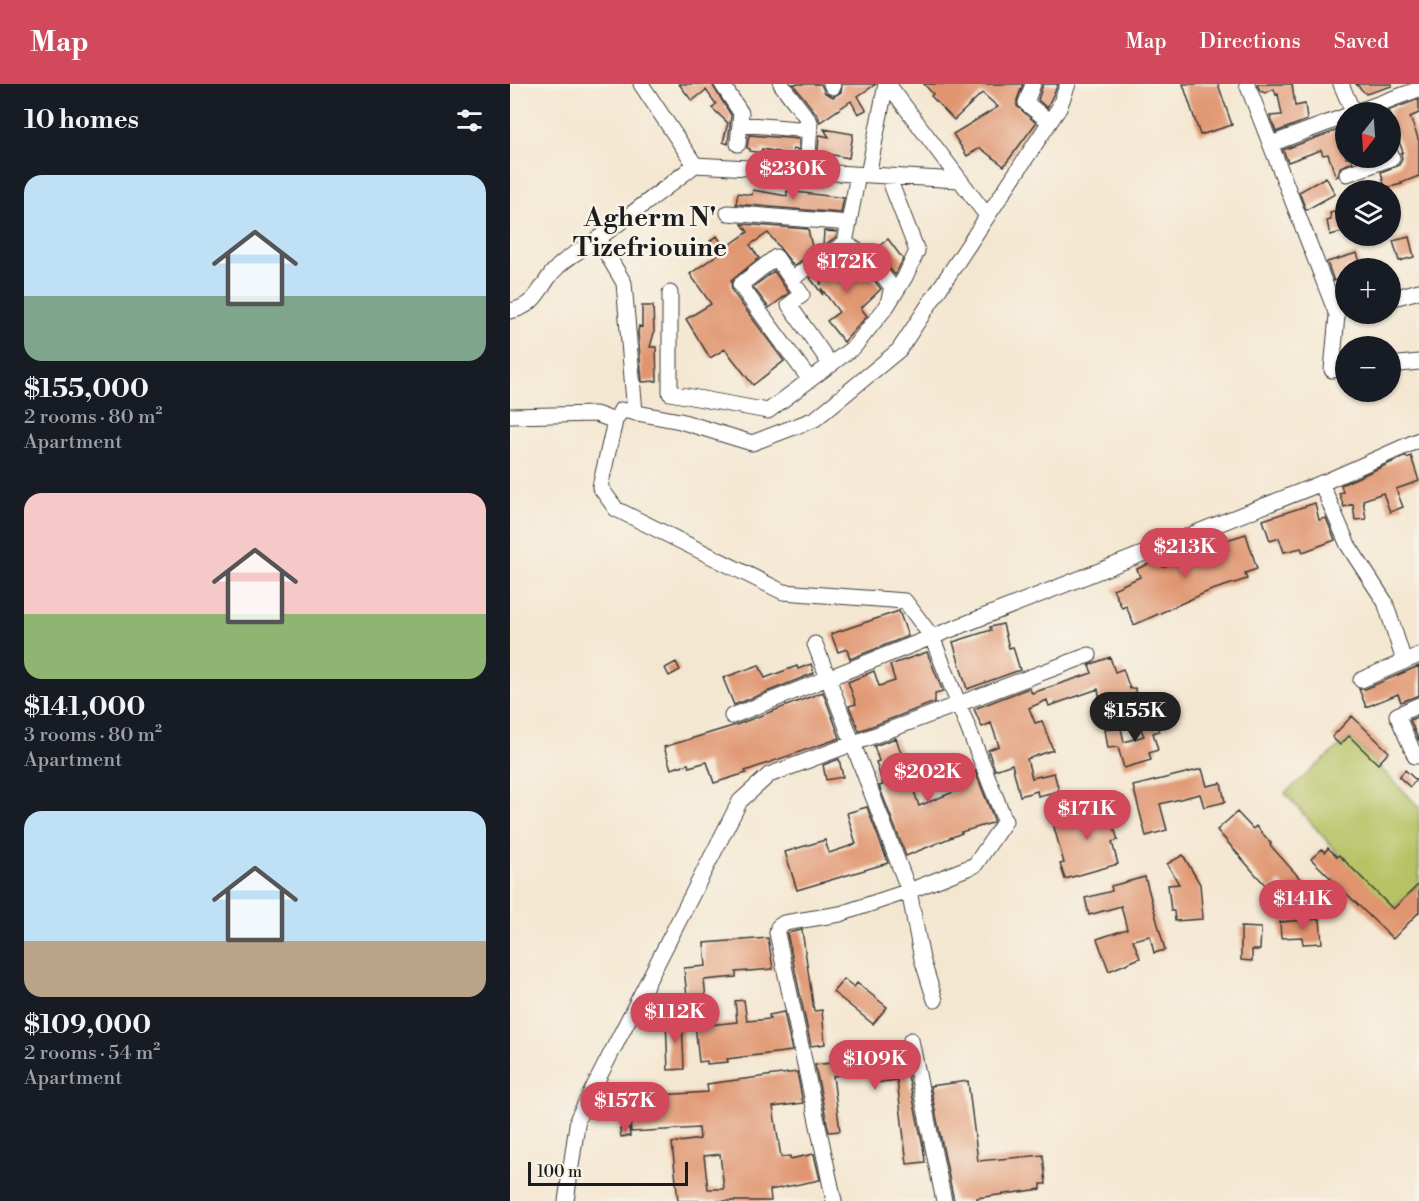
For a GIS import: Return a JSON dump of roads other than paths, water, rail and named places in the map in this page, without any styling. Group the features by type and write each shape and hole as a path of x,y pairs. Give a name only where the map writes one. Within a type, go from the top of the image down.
{"street":[{"path":"641,84 695,165"},
{"path":"722,84 741,113 738,144"},
{"path":"781,84 810,122 807,172"},
{"path":"791,279 845,243 887,84"},
{"path":"887,84 987,216"},
{"path":"1033,84 1026,103 1050,122"},
{"path":"834,1201 777,930 784,922 840,914 909,891 975,865 1005,821 932,637 905,601 783,592 616,509 600,487 615,422 621,410 680,421 752,443 815,419 899,350 1059,108 1068,84"},
{"path":"1247,84 1335,299"},
{"path":"1341,84 1350,102"},
{"path":"1390,102 1419,89"},
{"path":"1271,144 1335,120"},
{"path":"740,124 809,130"},
{"path":"510,311 527,306 565,260 598,239 695,165 959,180"},
{"path":"1347,174 1364,168"},
{"path":"670,293 670,393 768,411 854,347 887,306 905,277 917,251 888,176"},
{"path":"728,213 849,223"},
{"path":"598,239 624,283 635,412"},
{"path":"845,243 867,256 892,287 887,306"},
{"path":"810,380 740,285 776,257 802,295 789,304 831,365"},
{"path":"1401,296 1419,291"},
{"path":"1335,351 1332,370 1335,370"},
{"path":"1401,363 1419,362"},
{"path":"510,416 596,414 615,422"},
{"path":"732,716 1321,483 1419,440"},
{"path":"1321,483 1348,545 1385,602 1404,661"},
{"path":"815,644 909,891 922,959 935,1000"},
{"path":"566,1201 578,1118 740,801 769,775 1089,655"},
{"path":"1361,680 1419,655"},
{"path":"1418,758 1397,715 1419,705"},
{"path":"912,1040 944,1201"}],"district":[{"name":"Agherm N' Tizefriouine","path":"650,232"}]}
